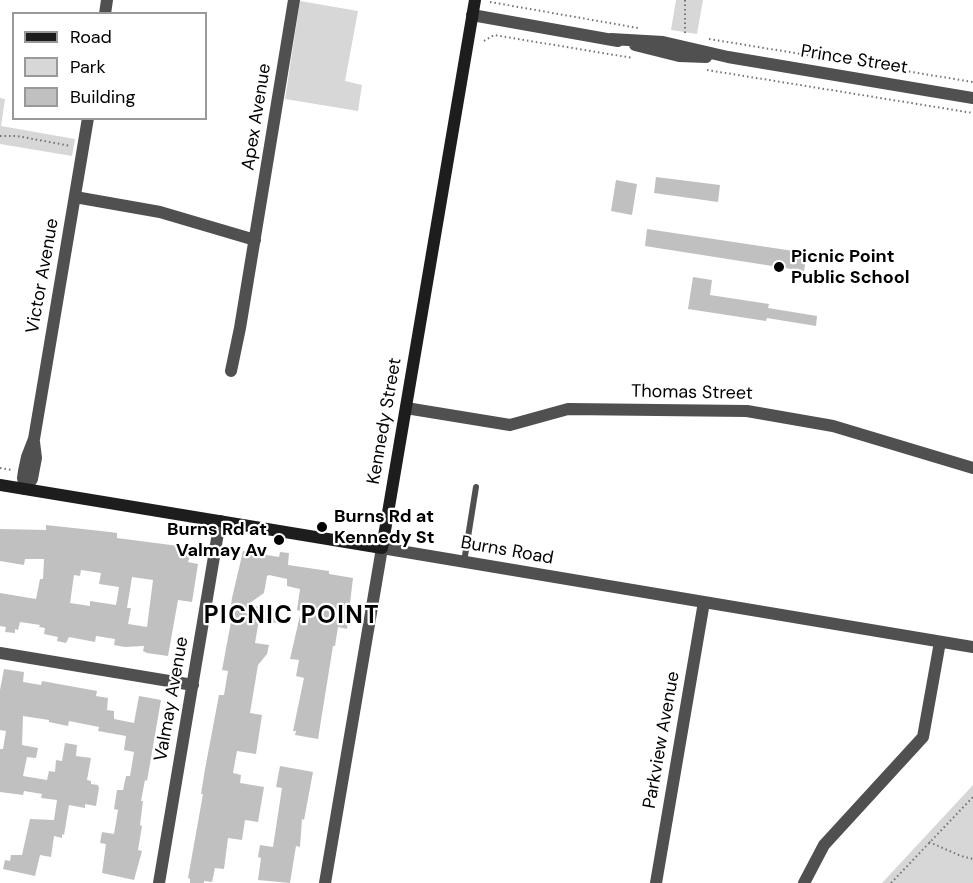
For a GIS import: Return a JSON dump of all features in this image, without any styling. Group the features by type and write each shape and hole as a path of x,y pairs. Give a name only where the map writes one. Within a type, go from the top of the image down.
{"street":[{"name":"Apex Avenue","path":"231,371 294,0"},
{"name":"Kennedy Street","path":"325,883 475,0"},
{"name":"Prince Street","path":"472,15 611,39 680,56 728,57 973,98"},
{"name":"Victor Avenue","path":"25,489 24,471 34,440 88,120"},
{"path":"75,198 173,215 255,240"},
{"name":"Thomas Street","path":"406,408 510,425 568,410 747,411 825,424 973,468"},
{"name":"Burns Road","path":"0,484 973,647"},
{"name":"Valmay Avenue","path":"159,883 220,521"},
{"name":"Parkview Avenue","path":"656,883 704,602"},
{"path":"804,883 824,845 922,736 940,642"},
{"path":"0,653 193,685"}],"lane":[{"path":"464,562 476,487"}],"path":[{"path":"679,34 685,35 685,0"},
{"path":"490,2 642,28"},
{"path":"484,40 494,34 635,58"},
{"path":"708,39 973,82"},
{"path":"703,69 973,113"},
{"path":"0,135 69,146"},
{"path":"0,468 18,471"},
{"path":"891,883 973,797"},
{"path":"929,842 973,859"}],"green space":[{"path":"676,0 703,0 697,34 671,30"},
{"path":"300,1 358,11 345,81 362,85 358,111 285,99"},
{"path":"0,98 5,99 1,126 75,139 72,156 0,144"},
{"path":"973,785 973,883 882,883"}],"building":[{"path":"656,177 720,185 718,202 654,193"},
{"path":"616,180 637,184 632,215 611,211"},
{"path":"647,229 807,253 804,271 645,246"},
{"path":"693,277 712,280 710,295 769,304 768,308 817,316 816,326 688,309"},
{"path":"46,525 110,532 117,533 117,538 186,547 185,555 190,556 188,562 198,564 192,602 178,600 168,656 147,653 143,651 144,646 114,645 115,639 96,636 95,642 69,637 66,643 57,641 58,637 44,634 45,628 39,627 40,625 20,622 15,633 5,632 6,627 0,626 0,593 36,599 40,579 43,579 44,559 25,559 24,565 0,561 0,529 46,530","holes":["81,570 101,573 99,584 119,587 116,605 90,601 90,606 70,603 74,575 80,576","132,577 153,580 147,627 128,624 131,608 127,608"]},
{"path":"243,551 279,557 280,552 289,553 288,565 329,571 329,574 353,578 347,629 338,627 318,739 295,735 296,731 293,731 304,678 296,676 299,660 290,659 301,611 297,610 300,589 287,586 287,579 269,575 264,593 247,605 279,610 277,623 259,620 255,643 269,645 267,654 258,665 250,713 262,715 256,754 237,751 233,773 241,775 240,783 264,787 258,822 245,820 242,840 228,838 224,869 215,868 212,882 190,883 188,878 203,794 201,794 205,769 219,695 224,695 228,671 222,670 233,611 230,611 232,598"},
{"path":"4,669 24,672 23,682 41,685 42,681 97,691 96,696 108,698 107,710 114,711 114,719 134,723 139,696 161,700 147,781 145,780 141,801 143,801 140,825 142,826 138,850 142,851 134,880 102,873 106,844 100,843 102,832 114,834 118,810 114,809 117,790 123,790 126,776 130,776 134,752 124,750 126,736 98,731 99,727 69,721 68,726 23,716 22,745 38,748 36,758 27,757 23,776 47,780 49,771 55,772 56,760 62,761 65,743 77,745 76,756 91,758 87,780 91,781 91,784 98,785 99,788 96,806 85,804 85,808 69,805 64,835 62,834 62,838 54,836 51,857 40,855 35,876 3,869 5,860 10,861 11,855 22,855 30,819 54,820 57,800 41,798 42,794 24,791 23,795 0,792 0,749 3,749 6,731 0,730 0,690"},
{"path":"280,766 313,772 304,820 302,819 300,847 296,846 290,883 258,880 260,845 273,847 282,788 276,787"}],"place":[{"name":"Picnic Point Public School","path":"779,267"},
{"name":"Burns Rd at Kennedy St","path":"322,527"},
{"name":"Burns Rd at Valmay Av","path":"279,540"}],"district":[{"name":"PICNIC POINT","path":"292,617"}]}
